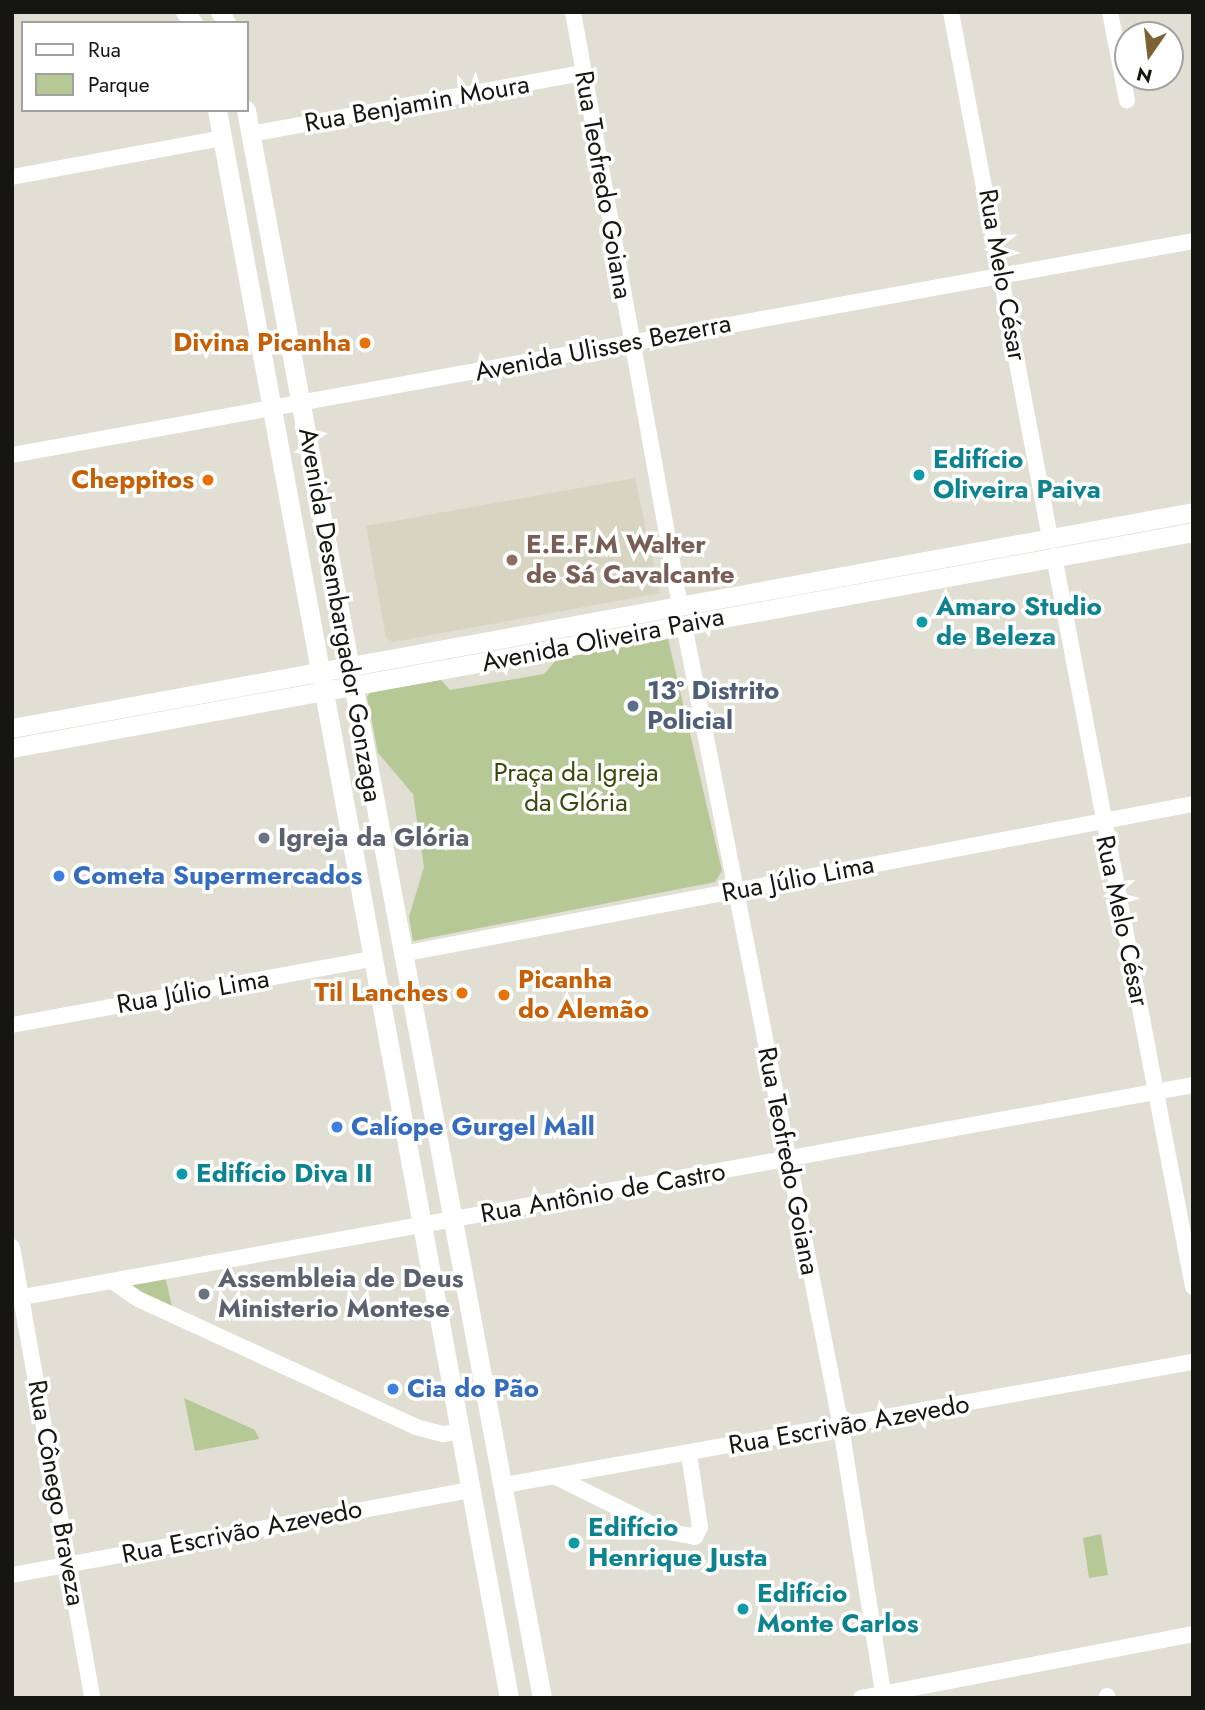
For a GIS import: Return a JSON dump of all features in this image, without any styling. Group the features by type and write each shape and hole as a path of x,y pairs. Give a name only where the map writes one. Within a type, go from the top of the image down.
{"main road":[{"name":"Avenida Desembargador Gonzaga","path":"217,112 320,682 509,1698"},
{"name":"Avenida Desembargador Gonzaga","path":"246,112 402,954 505,1485 542,1698"},
{"name":"Avenida Oliveira Paiva","path":"12,748 320,682 1052,547 1193,512"},
{"name":"Avenida Oliveira Paiva","path":"1052,547 1193,531"},
{"name":"Avenida Oliveira Paiva","path":"12,728 320,682"}],"street":[{"name":"Rua Teofredo Goiana","path":"573,12 630,342 787,1161 841,1427 884,1696"},
{"name":"Rua Melo César","path":"951,12 1002,273 1102,821 1158,1092 1193,1287"},
{"path":"1110,12 1127,100"},
{"name":"Rua Benjamin Moura","path":"250,134 584,74"},
{"path":"12,177 222,138"},
{"name":"Avenida Ulisses Bezerra","path":"12,455 1002,273 1193,241"},
{"name":"Rua Júlio Lima","path":"402,954 1193,804"},
{"name":"Rua Júlio Lima","path":"12,1024 373,959"},
{"name":"Rua Antônio de Castro","path":"17,1298 115,1283 454,1218 787,1161 1193,1085"},
{"name":"Rua Cônego Braveza","path":"12,1247 17,1298 92,1698"},
{"path":"115,1283 138,1299 416,1427 443,1434 461,1432"},
{"name":"Rua Escrivão Azevedo","path":"505,1485 1193,1362"},
{"path":"556,1477 668,1532 695,1537 700,1527 689,1454"},
{"name":"Rua Escrivão Azevedo","path":"12,1575 472,1490"},
{"path":"861,1698 884,1696 1193,1634"}],"shaded area":[{"name":"E.E.F.M Walter de Sá Cavalcante","path":"635,478 660,593 393,642 386,638 366,526"}],"green space":[{"name":"Praça da Igreja da Glória","path":"668,639 722,871 715,882 413,941 409,917 424,867 413,794 378,753 367,697 370,692 441,680 450,690 544,674 557,659"},
{"path":"165,1276 173,1311 126,1283"},
{"path":"184,1398 255,1430 259,1439 195,1451"},
{"path":"1101,1534 1108,1575 1089,1578 1083,1538"}],"place":[{"name":"Divina Picanha","path":"365,343"},
{"name":"Edifício Oliveira Paiva","path":"919,475"},
{"name":"Cheppitos","path":"208,480"},
{"name":"E.E.F.M Walter de Sá Cavalcante","path":"512,560"},
{"name":"Amaro Studio de Beleza","path":"922,622"},
{"name":"13º Distrito Policial","path":"633,706"},
{"name":"Igreja da Glória","path":"264,838"},
{"name":"Cometa Supermercados","path":"59,876"},
{"name":"Til Lanches","path":"462,993"},
{"name":"Picanha do Alemão","path":"504,995"},
{"name":"Calíope Gurgel Mall","path":"337,1127"},
{"name":"Edifício Diva II","path":"182,1174"},
{"name":"Assembleia de Deus Ministerio Montese","path":"204,1294"},
{"name":"Cia do Pão","path":"393,1389"},
{"name":"Edifício Henrique Justa","path":"574,1543"},
{"name":"Edifício Monte Carlos","path":"743,1609"}]}
